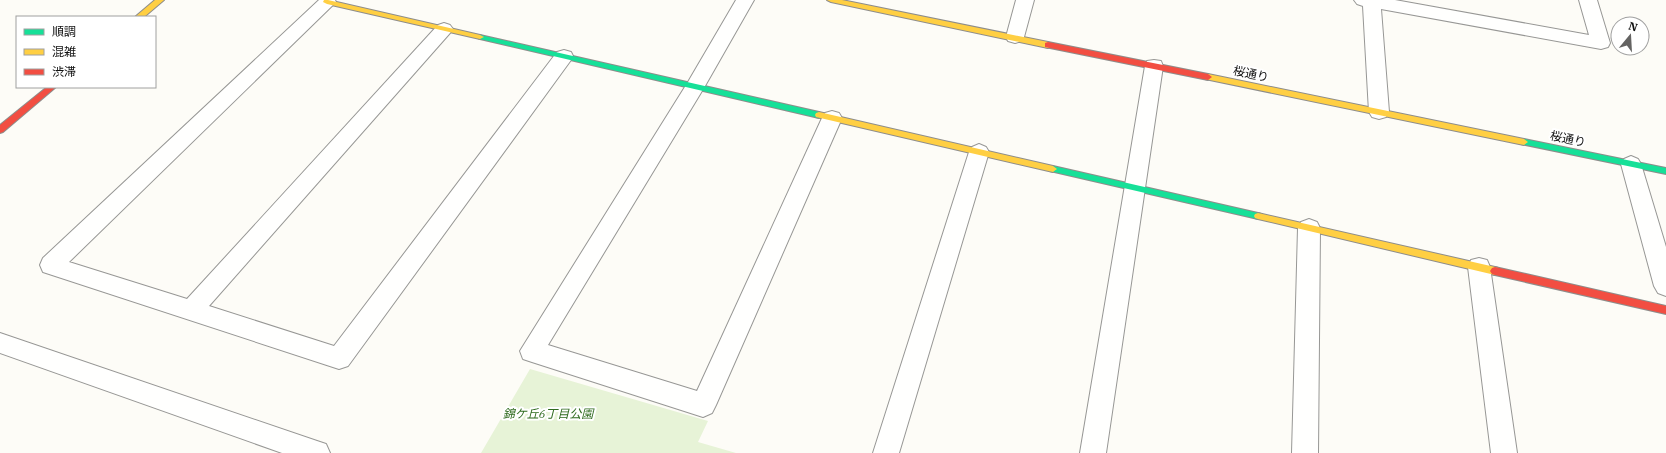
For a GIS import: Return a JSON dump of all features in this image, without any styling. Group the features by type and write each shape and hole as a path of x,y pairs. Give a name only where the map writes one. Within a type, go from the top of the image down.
{"street":[{"path":"140,16 160,0"},
{"path":"745,0 695,86 532,351 703,405 832,118"},
{"name":"桜通り","path":"831,0 1666,171"},
{"path":"1015,37 1025,0"},
{"path":"1379,112 1368,1 1451,8 1601,43 1588,0"},
{"path":"564,56 339,358 192,309 51,265 328,1 1666,310"},
{"path":"192,309 444,29"},
{"path":"1093,453 1136,188 1154,66"},
{"path":"0,130 51,88"},
{"path":"886,453 979,152"},
{"path":"1631,164 1666,286"},
{"path":"1305,453 1309,228"},
{"path":"1479,267 1504,453"},
{"path":"0,343 317,453"}],"green space":[{"name":"錦ケ丘6丁目公園","path":"530,369 708,421 698,442 736,453 481,453"}],"traffic: fast":[{"path":"480,37 819,115"},
{"path":"1524,142 1666,171"},
{"path":"1053,169 1258,216"}],"traffic: slow":[{"path":"140,16 160,0"},
{"path":"831,0 1048,45"},
{"path":"327,2 480,37"},
{"path":"1208,77 1524,142"},
{"path":"819,115 1053,169"},
{"path":"1258,216 1495,271"}],"traffic: jam":[{"path":"1048,45 1208,77"},
{"path":"0,130 51,88"},
{"path":"1495,271 1666,310"}]}
